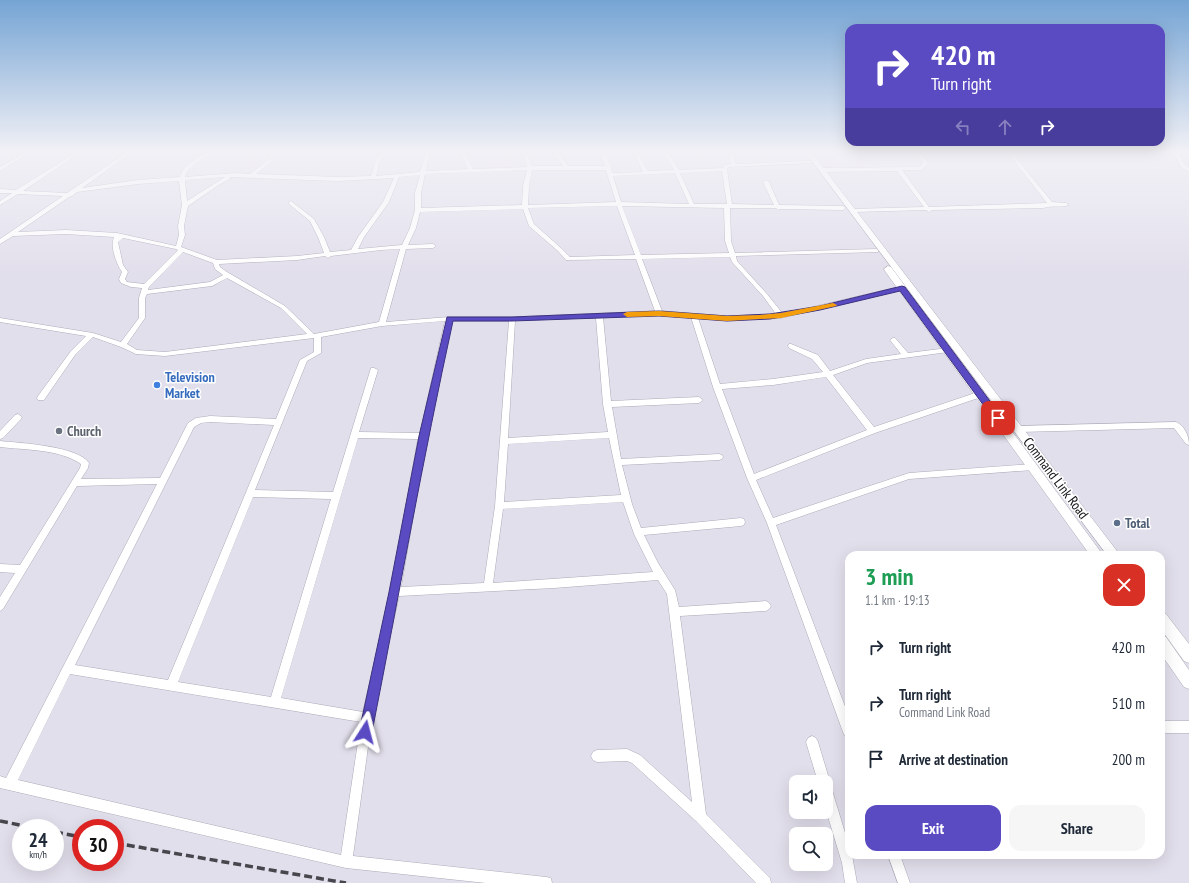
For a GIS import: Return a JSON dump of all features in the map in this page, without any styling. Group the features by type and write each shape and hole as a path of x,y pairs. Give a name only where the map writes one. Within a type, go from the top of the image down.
{"main road":[{"name":"Command Link Road","path":"834,194 843,208 865,233 1019,429 1111,551"},
{"name":"Command Link Road","path":"841,194 853,210 876,251 902,288 981,394 1094,551"},
{"path":"1165,623 1189,656"},
{"path":"1165,648 1189,682"}],"street":[{"path":"0,203 14,194"},
{"path":"56,194 70,195"},
{"path":"123,344 142,318 142,298 145,289 180,248 182,235 181,226 185,206 184,194"},
{"path":"185,206 202,194"},
{"path":"353,252 361,237 386,202 389,194"},
{"path":"382,324 404,247 413,228 418,210 418,194"},
{"path":"526,194 525,207 531,225 560,250 568,259 876,251"},
{"path":"617,194 659,313"},
{"path":"688,194 692,204"},
{"path":"727,194 729,206 728,241 734,261 765,295 781,316"},
{"path":"772,194 778,208"},
{"path":"917,194 929,210"},
{"path":"1042,194 1050,204"},
{"path":"0,242 70,195"},
{"path":"291,203 312,220 321,237 328,256"},
{"path":"418,210 620,204 692,204 778,208 843,208"},
{"path":"853,210 929,210 1043,206 1050,204 1066,205"},
{"path":"14,234 66,232 117,234 115,241 120,265 125,272 122,279 124,283 145,289 212,284 227,275"},
{"path":"115,241 122,236 180,248 216,262 328,256 404,247 433,246"},
{"path":"171,686 304,360 317,353 315,335 285,308 247,284 227,275 217,268 216,262"},
{"path":"0,320 91,335 123,344 136,352 165,354 315,335 382,324 450,319 512,319 659,313 727,318 781,316 902,288"},
{"path":"599,315 607,404 612,435 626,498 638,532 652,561 672,593 700,817"},
{"path":"694,316 717,387 845,721"},
{"path":"346,862 367,718 395,592 423,436 450,319"},
{"path":"488,587 499,506 512,319"},
{"path":"41,398 73,353 91,335"},
{"path":"893,340 906,355"},
{"path":"790,346 815,358 872,431"},
{"path":"717,387 773,382 828,374 866,361 948,350"},
{"path":"274,702 374,370"},
{"path":"751,478 872,431 981,394"},
{"path":"607,404 699,400"},
{"path":"0,436 18,417"},
{"path":"278,422 210,419 194,422 69,669 5,783 346,862 546,883"},
{"path":"1019,429 1176,425 1189,442"},
{"path":"354,434 423,436"},
{"path":"504,441 612,435"},
{"path":"0,444 65,453 82,460 85,463 84,468 0,606"},
{"path":"618,462 719,457"},
{"path":"770,523 909,476 1033,467"},
{"path":"75,483 163,481"},
{"path":"249,493 336,496"},
{"path":"499,506 626,498"},
{"path":"638,532 741,522"},
{"path":"0,568 22,570"},
{"path":"395,592 661,576"},
{"path":"674,612 766,606"},
{"path":"69,669 367,718"},
{"path":"1165,727 1189,727"},
{"path":"812,742 822,775"},
{"path":"597,756 627,755 636,759 700,817 765,883"},
{"path":"833,813 845,853"},
{"path":"847,859 851,883"},
{"path":"895,859 904,883"}],"railway":[{"path":"0,821 12,823"},
{"path":"64,834 72,835"},
{"path":"124,845 346,883"}],"slow traffic":[{"path":"627,314 659,313 727,318 760,317 781,316 833,305"}],"place":[{"name":"Television Market","path":"157,385"},
{"name":"Church","path":"59,431"},
{"name":"Total","path":"1117,523"}],"route":[{"path":"365,732 395,592 423,436 450,319 512,319 659,313 727,318 781,316 902,288 998,418"}]}
